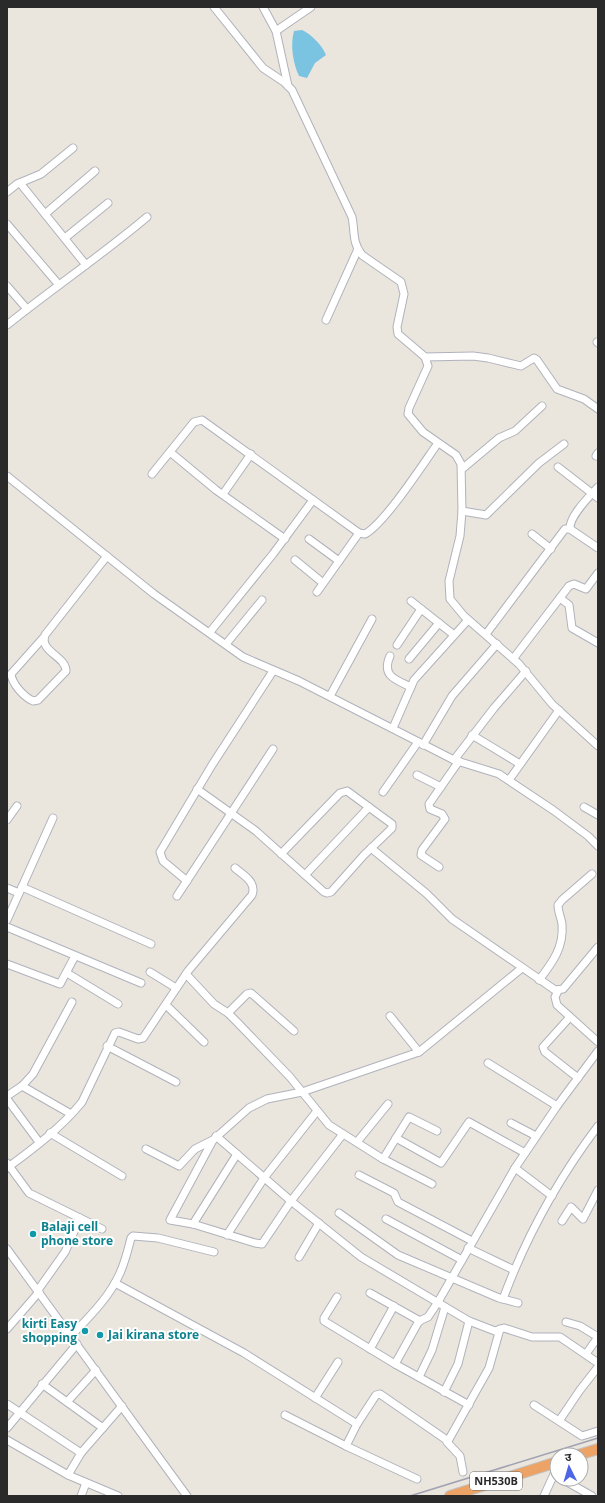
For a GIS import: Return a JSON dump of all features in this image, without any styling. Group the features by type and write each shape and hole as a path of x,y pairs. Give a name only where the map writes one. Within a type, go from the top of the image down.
{"highway":[{"name":"NH530B","path":"450,1496 467,1493 549,1464"}],"street":[{"path":"214,7 264,68 288,86 294,94 352,217 354,239 358,249 362,255 401,282 404,294 397,327 398,334 425,357 428,363 428,369 409,408 408,414 411,420 423,432 456,455 462,469 462,511 460,536 450,575 449,595 453,604 466,622 486,634 526,671 559,710 598,746"},
{"path":"263,7 276,31 288,86"},
{"path":"276,31 311,7"},
{"path":"7,192 20,183 41,174 73,148"},
{"path":"45,214 95,171"},
{"path":"20,183 86,264"},
{"path":"65,238 108,203"},
{"path":"7,325 148,217"},
{"path":"7,224 59,285"},
{"path":"326,320 358,249"},
{"path":"7,286 27,309"},
{"path":"425,357 481,357 522,366 534,358 537,360 557,389 584,399 598,409"},
{"path":"462,469 499,438 515,431 542,406"},
{"path":"152,474 194,422 199,420 206,421 359,533 365,534 372,530 438,443"},
{"path":"462,511 486,515 539,464 564,444"},
{"path":"170,452 223,494 284,539"},
{"path":"223,494 251,454"},
{"path":"558,467 595,496"},
{"path":"7,476 154,594 247,659 330,696 456,760 492,771 509,780 588,836 598,846"},
{"path":"570,529 570,524 574,517 595,496 598,487"},
{"path":"210,632 313,500"},
{"path":"486,634 565,529 570,529 598,548"},
{"path":"317,592 359,533"},
{"path":"532,534 551,549"},
{"path":"309,539 339,561"},
{"path":"44,638 46,646 64,664 66,671 38,700 33,701 16,686 11,674 44,638 107,556"},
{"path":"295,560 324,583"},
{"path":"513,659 571,584 584,589 587,588 598,573"},
{"path":"560,598 569,605 572,628 598,643"},
{"path":"226,644 262,600"},
{"path":"411,601 454,635"},
{"path":"396,645 421,609"},
{"path":"330,696 372,619"},
{"path":"393,728 408,697 411,687 420,673 466,622"},
{"path":"409,659 439,623"},
{"path":"383,792 421,743 452,696 497,644"},
{"path":"390,656 388,666 390,676 397,682 411,687"},
{"path":"187,881 160,858 160,852 197,789 273,670"},
{"path":"439,867 422,857 421,854 445,819 444,816 429,806 472,735 526,671"},
{"path":"509,780 559,710"},
{"path":"472,735 520,764"},
{"path":"177,896 273,749"},
{"path":"418,775 441,788"},
{"path":"197,789 256,831 281,854 324,892 329,893 392,826 390,822 347,791 342,792 281,854"},
{"path":"7,820 18,806"},
{"path":"305,875 369,807"},
{"path":"584,807 598,815"},
{"path":"7,920 53,818"},
{"path":"371,848 427,894 452,918 539,980 558,991"},
{"path":"102,1229 29,1193 8,1166 50,1133 82,1102 115,1034 119,1032 142,1039 186,974 252,895 254,889 252,882 235,868"},
{"path":"539,980 559,952 562,928 558,905 592,874"},
{"path":"7,888 20,890 151,944"},
{"path":"7,927 140,983"},
{"path":"598,947 563,989 558,991 555,1001 570,1017 598,1042"},
{"path":"7,964 59,984 63,982 75,956"},
{"path":"146,1149 179,1166 195,1149 215,1138 248,1108 256,1103 281,1095 302,1092 419,1052 522,968"},
{"path":"150,972 176,988"},
{"path":"67,973 118,1004"},
{"path":"186,974 214,1004 228,1012 302,1092 329,1125 383,1159 432,1184"},
{"path":"228,1012 247,994 251,993 294,1031"},
{"path":"7,1096 22,1086 33,1074 72,1002"},
{"path":"166,1005 204,1042"},
{"path":"390,1016 419,1052"},
{"path":"570,1017 543,1047 545,1052 578,1078"},
{"path":"108,1046 176,1082"},
{"path":"395,1364 420,1321 428,1317 438,1302 515,1168 557,1106 598,1052"},
{"path":"488,1062 557,1106"},
{"path":"22,1086 71,1114"},
{"path":"7,1099 39,1142"},
{"path":"357,1142 388,1104"},
{"path":"227,1235 264,1178 317,1111"},
{"path":"383,1159 410,1117 437,1131"},
{"path":"396,1138 441,1163 469,1122 525,1153"},
{"path":"511,1123 536,1136"},
{"path":"503,1299 514,1270 552,1196 580,1150 598,1126"},
{"path":"50,1133 122,1176"},
{"path":"215,1138 170,1218 171,1220 193,1224 262,1244 291,1201 343,1134"},
{"path":"215,1138 237,1154 291,1201 369,1263 469,1321 495,1331 504,1328 532,1337 560,1337 598,1363"},
{"path":"193,1224 237,1154"},
{"path":"515,1168 552,1196"},
{"path":"359,1175 394,1193 398,1202 416,1213 472,1241"},
{"path":"562,1222 571,1206 584,1218 598,1190"},
{"path":"339,1213 398,1255 503,1299 518,1303"},
{"path":"7,1329 38,1291 64,1252 80,1218"},
{"path":"386,1219 462,1260"},
{"path":"299,1257 319,1224"},
{"path":"71,1336 102,1302 115,1283 124,1265 131,1238 133,1236 158,1238 214,1252"},
{"path":"468,1248 514,1270"},
{"path":"7,1249 187,1496"},
{"path":"115,1283 244,1354 357,1424"},
{"path":"370,1293 420,1321"},
{"path":"337,1297 323,1320 395,1364 469,1405"},
{"path":"370,1349 394,1306"},
{"path":"419,1377 432,1350 445,1307"},
{"path":"444,1392 458,1364 469,1321"},
{"path":"566,1322 580,1326 598,1337 586,1354"},
{"path":"447,1442 469,1405 491,1362 500,1329"},
{"path":"7,1428 42,1384 77,1344"},
{"path":"315,1398 338,1362"},
{"path":"559,1421 598,1366"},
{"path":"67,1402 96,1370"},
{"path":"42,1384 103,1428"},
{"path":"346,1446 357,1424 376,1395 380,1394 447,1442 460,1456 463,1472"},
{"path":"7,1404 19,1414 82,1453"},
{"path":"534,1405 582,1436 598,1431"},
{"path":"68,1475 82,1453 122,1406"},
{"path":"285,1415 346,1446 417,1479"},
{"path":"7,1440 68,1475 118,1496"},
{"path":"541,1467 549,1471"},
{"path":"81,1496 86,1483"},
{"path":"544,1496 549,1487"},
{"path":"576,1487 592,1496"}],"water":[{"path":"302,30 316,41 326,55 315,63 307,78 299,76 293,54 292,42 294,31"}],"railway":[{"path":"410,1496 598,1438"}],"place":[{"name":"Balaji cell phone store","path":"33,1234"},
{"name":"kirti Easy shopping","path":"85,1331"},
{"name":"Jai kirana store","path":"100,1335"}]}
